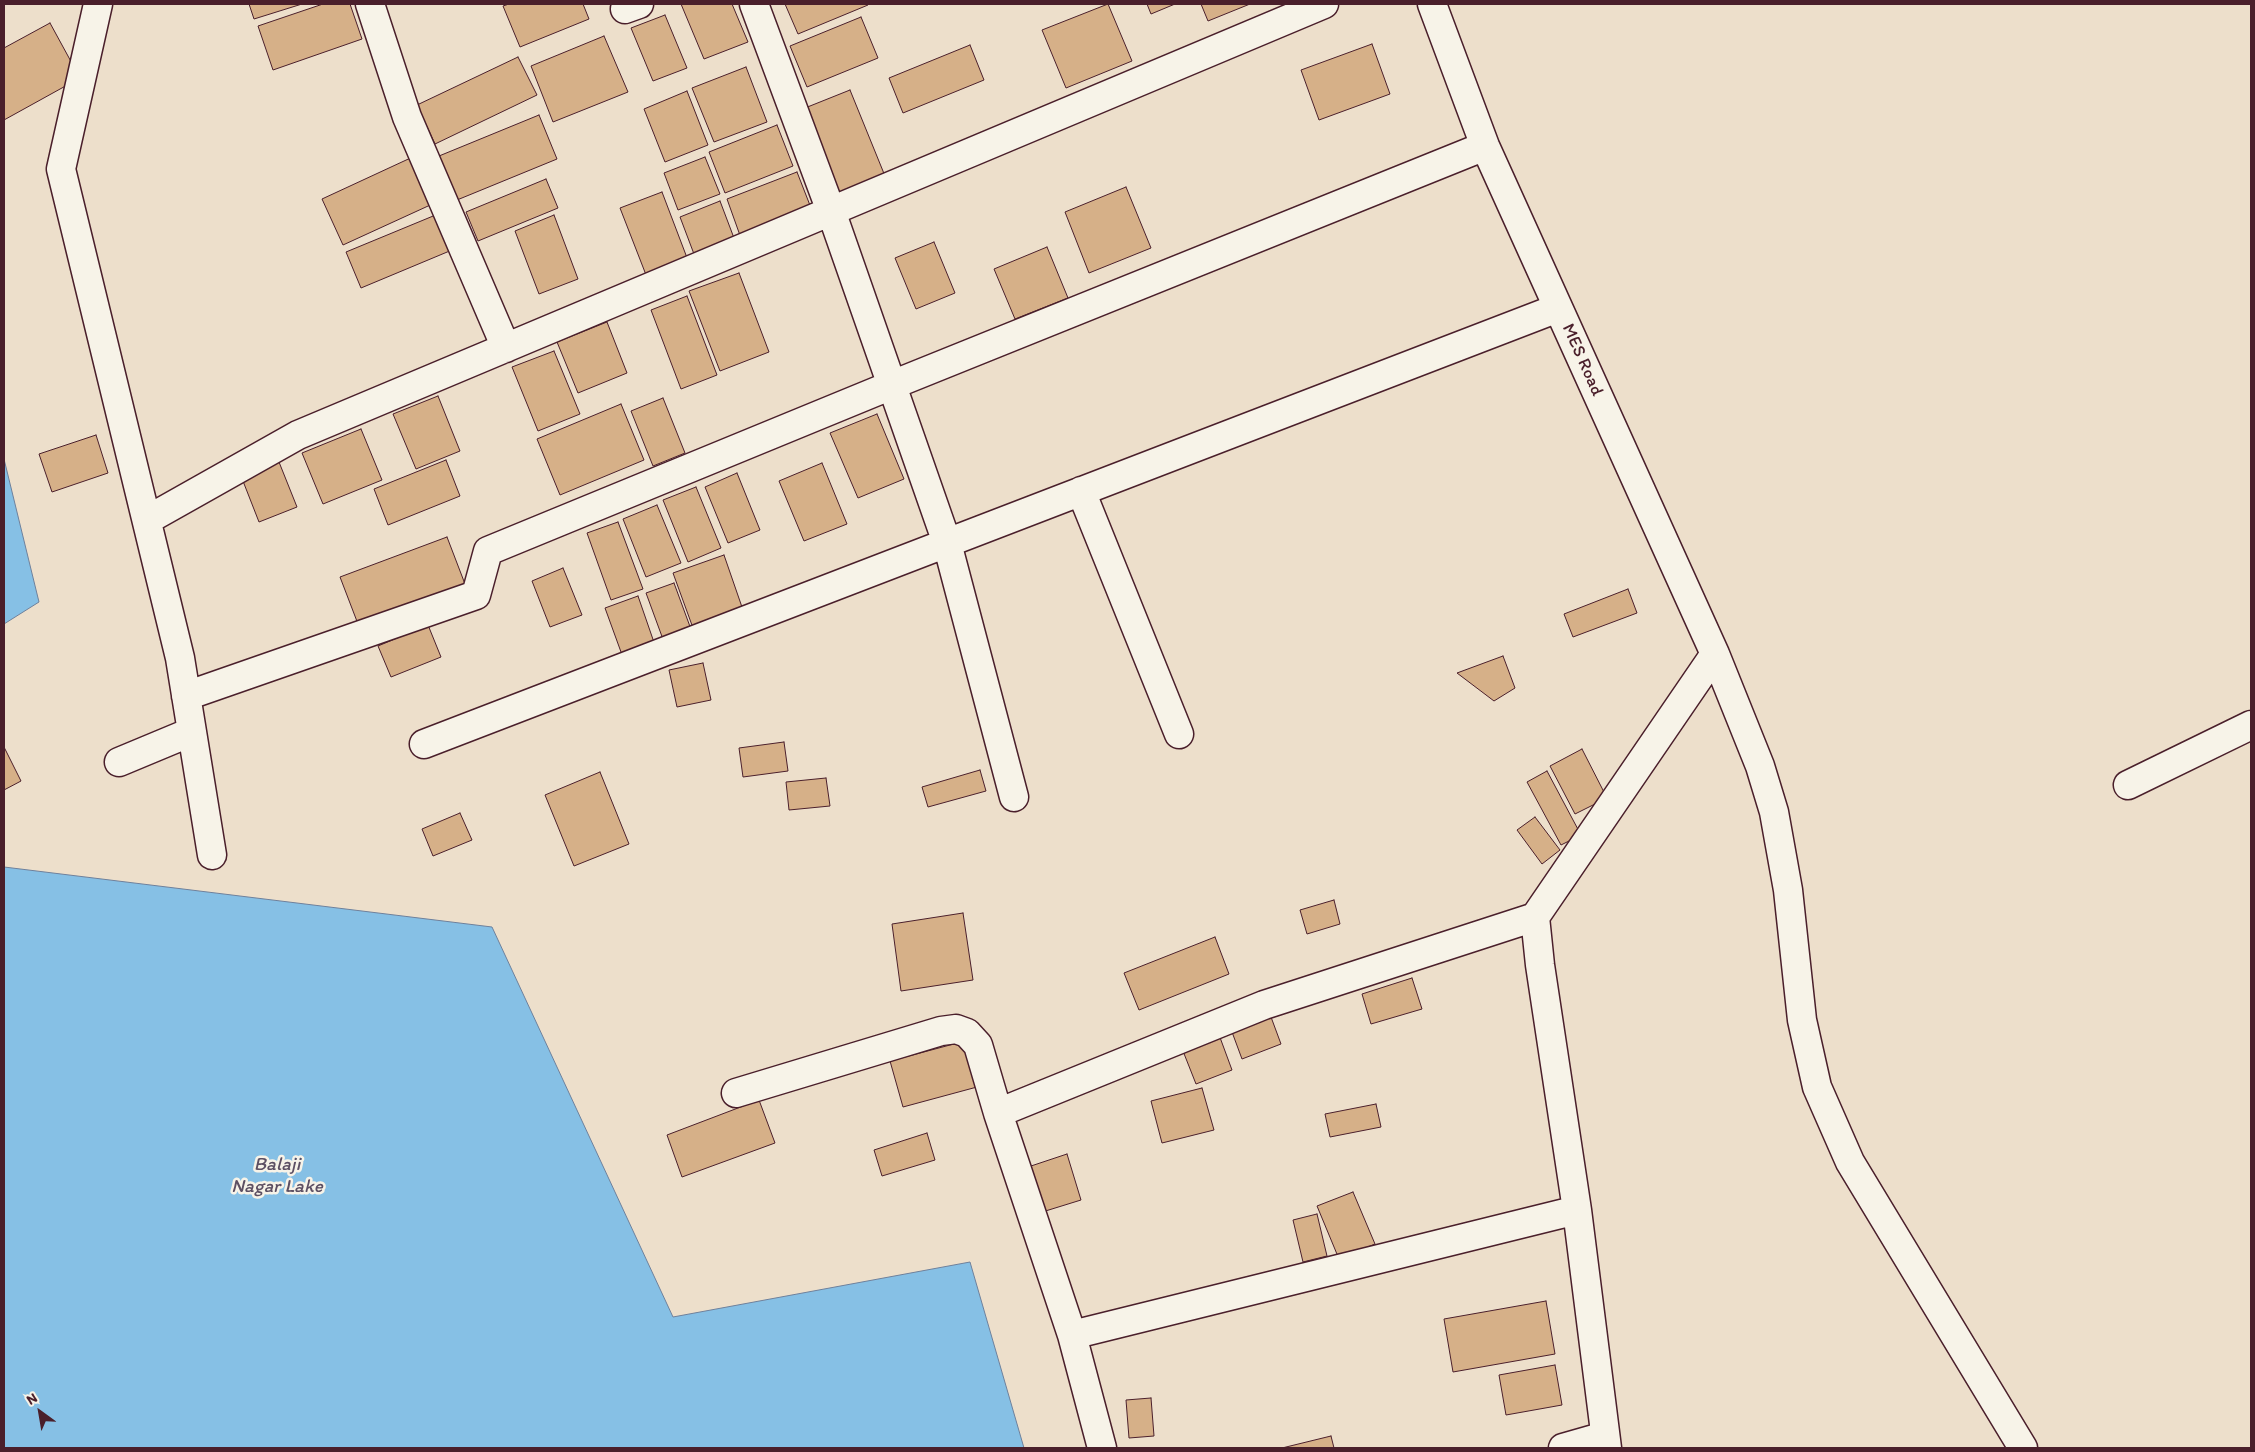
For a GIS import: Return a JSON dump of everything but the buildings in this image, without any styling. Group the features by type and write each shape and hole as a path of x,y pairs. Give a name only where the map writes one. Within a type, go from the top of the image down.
{"street":[{"path":"98,4 61,170 180,658 212,855"},
{"path":"370,4 407,117 506,348"},
{"path":"754,4 831,211 947,543 1014,797"},
{"path":"147,520 298,435 1324,4"},
{"name":"MES Road","path":"1432,4 1485,146 1716,654 1760,766 1774,812 1788,890 1802,1020 1817,1087 1850,1162 2023,1448"},
{"path":"186,696 476,595 488,551 892,385 1485,146"},
{"path":"424,744 1558,308"},
{"path":"1081,491 1179,734"},
{"path":"998,1113 1264,1005 1535,917 1716,654"},
{"path":"2128,785 2251,725"},
{"path":"119,762 192,732"},
{"path":"1535,917 1541,975 1577,1210 1606,1442 1563,1448"},
{"path":"736,1093 941,1031 956,1029 966,1032 978,1045 998,1113 1072,1335 1102,1448"},
{"path":"1072,1335 1577,1210"}],"water":[{"path":"4,459 39,602 4,624"},
{"name":"Balaji Nagar Lake","path":"4,867 492,927 673,1317 970,1262 1024,1448 4,1448"}]}
